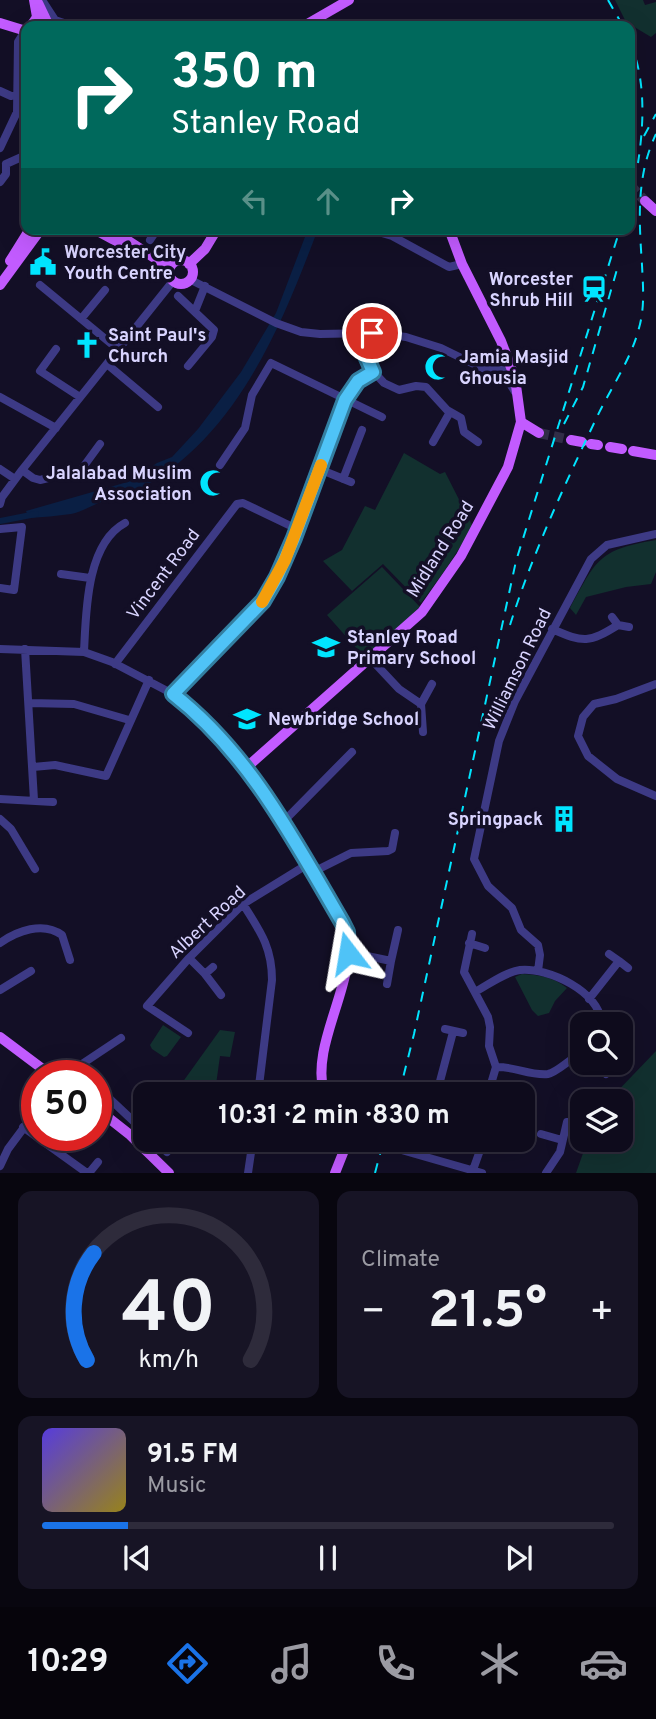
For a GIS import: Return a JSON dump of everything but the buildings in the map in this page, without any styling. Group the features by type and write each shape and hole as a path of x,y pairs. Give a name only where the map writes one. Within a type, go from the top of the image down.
{"main road":[{"path":"38,0 47,21"},
{"path":"34,21 37,17 38,0"},
{"path":"312,21 349,0"},
{"path":"0,23 21,28"},
{"path":"645,201 656,211"},
{"path":"0,275 26,235"},
{"path":"0,285 37,235"},
{"path":"105,235 122,244 144,245"},
{"path":"123,235 144,245 170,268"},
{"path":"189,264 205,249 213,235"},
{"name":"Midland Road","path":"247,767 369,657 408,626 436,594 499,486 514,450 521,422 519,397 511,365 462,264 451,235"},
{"path":"180,261 189,264 193,271 191,280 184,284 173,281 169,274 170,268 180,261"},
{"path":"521,422 539,433"},
{"path":"621,449 656,455"},
{"path":"247,767 283,822 347,932 348,953 323,1059 324,1082"},
{"path":"0,1037 31,1060"},
{"path":"112,1121 169,1173"},
{"path":"335,1173 343,1152"}],"street":[{"path":"38,0 56,21"},
{"path":"0,148 17,112 18,42 21,38"},
{"path":"0,91 11,96 17,94"},
{"path":"0,155 6,174 0,182"},
{"path":"3,163 21,157"},
{"path":"144,245 153,235"},
{"path":"389,235 449,267 462,264"},
{"path":"191,280 282,326 301,332 372,333 406,337 484,363 492,362 500,354 501,341"},
{"path":"0,504 15,479 120,351 173,281"},
{"path":"40,285 120,351"},
{"path":"195,311 205,286"},
{"path":"81,319 104,290"},
{"path":"178,296 212,326 214,333 188,366"},
{"path":"372,333 366,356 373,372 395,389 420,385 426,387 450,412 461,418 464,432 478,442"},
{"path":"55,349 40,372 80,397"},
{"path":"455,354 509,383 519,397"},
{"path":"220,465 245,428 252,394 271,363 382,417"},
{"path":"475,364 488,368 511,365"},
{"path":"108,365 158,407"},
{"path":"492,373 502,373 511,365"},
{"path":"173,694 263,601 277,577 297,529 345,400 358,381 373,372"},
{"path":"0,397 56,428"},
{"path":"433,442 450,412"},
{"path":"319,469 347,480 362,430"},
{"path":"22,470 40,480 81,470 100,444"},
{"path":"0,469 15,479"},
{"name":"Vincent Road","path":"115,664 236,504 243,502 297,529"},
{"path":"83,652 90,578 110,534 124,523"},
{"path":"0,529 22,527 14,590 0,588"},
{"name":"Williamson Road","path":"538,971 540,955 537,945 521,930 512,908 488,886 474,859 499,741 515,701 552,629 598,551 617,541 656,534"},
{"path":"61,574 90,578"},
{"path":"612,617 618,625"},
{"path":"552,629 585,641 618,625 629,626"},
{"path":"0,649 83,652 149,680 173,694 200,717 247,767"},
{"path":"25,649 34,800"},
{"path":"369,657 399,689 421,704"},
{"path":"33,766 68,767 104,777 108,774 129,720 149,680"},
{"path":"423,732 421,704 432,684"},
{"path":"656,684 594,704 583,717 578,736 588,756 617,779 656,796"},
{"path":"29,703 74,704 129,720"},
{"path":"283,822 352,751"},
{"path":"0,799 53,802"},
{"path":"0,819 11,829 35,869"},
{"name":"Albert Road","path":"188,1033 147,1006 189,958 243,904 310,868 351,853 388,851 392,849 395,833"},
{"path":"243,904 264,938 272,961 259,1082"},
{"path":"1,942 19,932 34,929 54,930 62,935 70,960"},
{"path":"387,984 398,930"},
{"path":"485,948 471,939 464,967 490,1024 489,1046 496,1067 492,1082"},
{"path":"348,953 391,961"},
{"path":"609,954 628,968"},
{"path":"189,958 221,995"},
{"path":"589,999 619,961"},
{"path":"205,974 213,967"},
{"path":"0,990 31,971"},
{"path":"475,992 515,971 538,971 557,976 589,999 596,1012"},
{"path":"440,1082 454,1031"},
{"path":"87,1060 121,1038"},
{"path":"496,1067 507,1066 548,1074 559,1069 570,1058"},
{"path":"112,1101 133,1121"},
{"path":"546,1173 560,1152 567,1122"},
{"path":"0,1166 21,1130"},
{"path":"541,1134 562,1140"},
{"path":"0,1143 8,1149"},
{"path":"57,1151 88,1173 98,1162"},
{"path":"248,1173 251,1152"},
{"path":"408,1152 477,1172 481,1152"}],"green space":[{"path":"615,0 643,0 645,5 656,2 656,33 651,37 635,27 635,21 626,21"},
{"path":"404,453 440,474 445,472 473,527 421,603 383,564 352,591 323,561 342,550 365,506 375,510"},
{"path":"656,540 656,572 651,584 586,597 576,615 570,608 601,559 622,548"},
{"path":"382,567 420,607 365,658 327,615"},
{"path":"522,974 546,977 567,988 555,1001 549,1013 538,1016 532,1010 515,977"},
{"path":"163,1025 181,1037 164,1057 150,1045"},
{"path":"220,1030 235,1032 230,1057 220,1056 216,1082 183,1082"},
{"path":"656,1051 656,1173 576,1173 583,1152 633,1152 633,1089 620,1089"}],"water":[{"path":"306,235 316,235 269,344 226,414 199,445 168,471 132,493 111,498 71,514 29,518 26,511 131,481 157,463 172,457 198,429 241,372 276,313"}],"waterway":[{"path":"0,521 36,514"}],"tunnel":[{"path":"635,190 645,201"},
{"path":"539,433 571,440"}],"railway":[{"path":"608,0 620,21"},
{"path":"635,56 642,102 638,163"},
{"path":"644,136 656,114"},
{"path":"510,625 549,521 596,419 626,363 639,328 643,296 640,198 645,166 656,134"},
{"path":"402,1082 516,561 618,235"},
{"path":"564,424 583,387 618,266"},
{"path":"375,1173 381,1152"}],"slow traffic":[{"path":"262,602 285,560 321,465"}],"place":[{"name":"Worcester City Youth Centre","path":"43,262"},
{"name":"Worcester Shrub Hill","path":"594,289"},
{"name":"Saint Paul's Church","path":"87,345"},
{"name":"Jamia Masjid Ghousia","path":"438,367"},
{"name":"Jalalabad Muslim Association","path":"213,483"},
{"name":"Stanley Road Primary School","path":"326,647"},
{"name":"Newbridge School","path":"247,719"},
{"name":"Springpack","path":"564,819"}],"route":[{"path":"348,953 349,942 342,922 247,767 200,717 173,694 270,591 297,529 345,400 358,381 373,372 366,356 372,333"}]}
